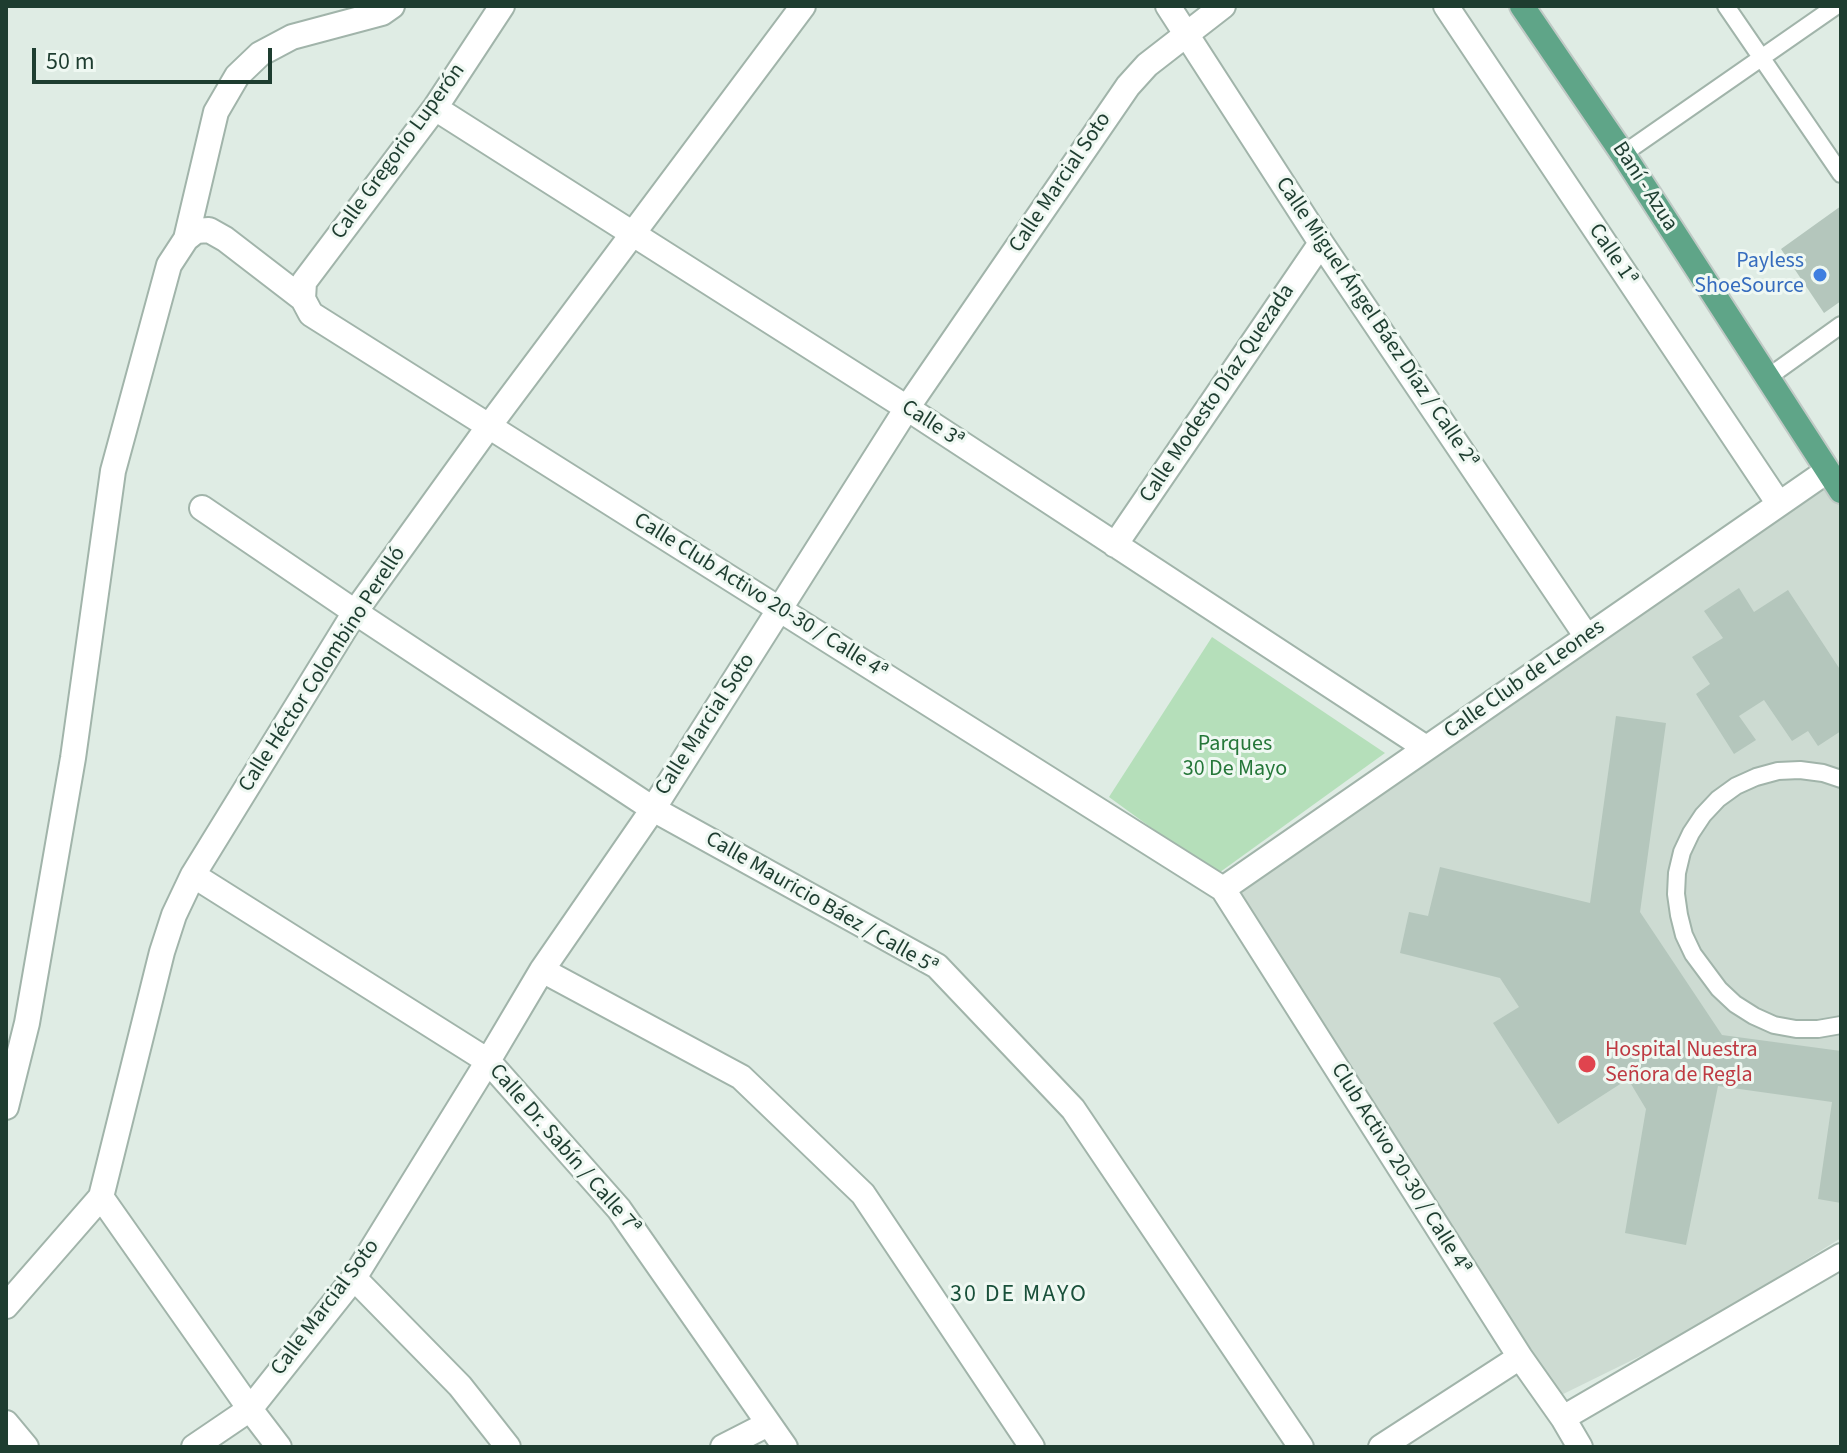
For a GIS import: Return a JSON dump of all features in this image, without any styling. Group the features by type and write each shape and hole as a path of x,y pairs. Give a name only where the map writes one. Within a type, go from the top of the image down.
{"main road":[{"name":"Baní - Azua","path":"1522,6 1623,154 1834,481"}],"street":[{"path":"6,1107 27,1023 73,758 113,471 169,265 186,239 216,112 237,76 260,54 292,37 382,13 392,6"},
{"name":"Calle Gregorio Luperón","path":"303,299 304,282 435,108 502,6"},
{"name":"Calle Héctor Colombino Perelló","path":"6,1306 101,1197 162,952 174,915 193,875 355,612 489,426 803,6"},
{"name":"Calle Miguel Ángel Báez Díaz / Calle 2ª","path":"1168,6 1321,243 1587,637"},
{"name":"Calle Marcial Soto","path":"194,1447 250,1409 354,1278 542,970 653,809 907,408 1128,86 1147,65 1223,6"},
{"name":"Calle 1ª","path":"1446,6 1779,504"},
{"name":"Calle 3ª","path":"435,108 907,408 1426,748"},
{"name":"Calle Club Activo 20-30 / Calle 4ª","path":"186,239 196,231 209,230 225,239 303,299 311,314 1223,889"},
{"name":"Calle Modesto Díaz Quezada","path":"1115,545 1321,243"},
{"name":"Calle Club de Leones","path":"1223,889 1779,504 1834,481"},
{"name":"Calle Mauricio Báez / Calle 5ª","path":"202,508 653,809 937,966 1073,1109 1301,1447"},
{"name":"Calle Dr. Sabín / Calle 7ª","path":"193,875 488,1061 619,1209 785,1447"},
{"name":"Club Activo 20-30 / Calle 4ª","path":"1223,889 1580,1447"},
{"path":"542,970 741,1077 863,1194 1032,1447"},
{"path":"101,1197 279,1447"},
{"path":"1563,1418 1841,1256"},
{"path":"354,1278 460,1386 508,1447"},
{"path":"1381,1447 1520,1357"},
{"path":"6,1423 26,1447"},
{"path":"723,1447 768,1424"}],"lane":[{"path":"1726,6 1841,174"},
{"path":"1623,154 1835,6 1841,15"},
{"path":"1767,378 1841,325"},
{"path":"1841,779 1800,770 1778,771 1756,777 1718,799 1703,815 1682,852 1676,894 1684,935 1693,954 1719,989 1735,1004 1774,1025 1796,1029 1841,1025"}],"shaded area":[{"name":"Hospital Nuestra Señora de Regla","path":"1827,471 1841,494 1841,1238 1671,1341 1551,1400 1223,889"}],"green space":[{"name":"Parques 30 De Mayo","path":"1212,637 1385,753 1216,875 1109,797"}],"building":[{"name":"Payless ShoeSource","path":"1841,206 1841,301 1824,313 1781,249"},
{"path":"1739,588 1754,612 1788,590 1841,671 1841,731 1818,746 1808,731 1792,741 1764,700 1739,716 1756,740 1734,754 1696,694 1710,684 1692,657 1723,638 1704,611"},
{"path":"1616,716 1666,723 1640,912 1722,1035 1841,1051 1841,1203 1818,1199 1832,1102 1718,1086 1686,1245 1625,1233 1646,1109 1628,1079 1558,1124 1493,1023 1519,1007 1500,978 1400,953 1409,912 1428,916 1440,867 1590,903"}],"place":[{"name":"Payless ShoeSource","path":"1820,275"},
{"name":"Hospital Nuestra Señora de Regla","path":"1587,1064"}],"district":[{"name":"30 DE MAYO","path":"1019,1296"}]}
